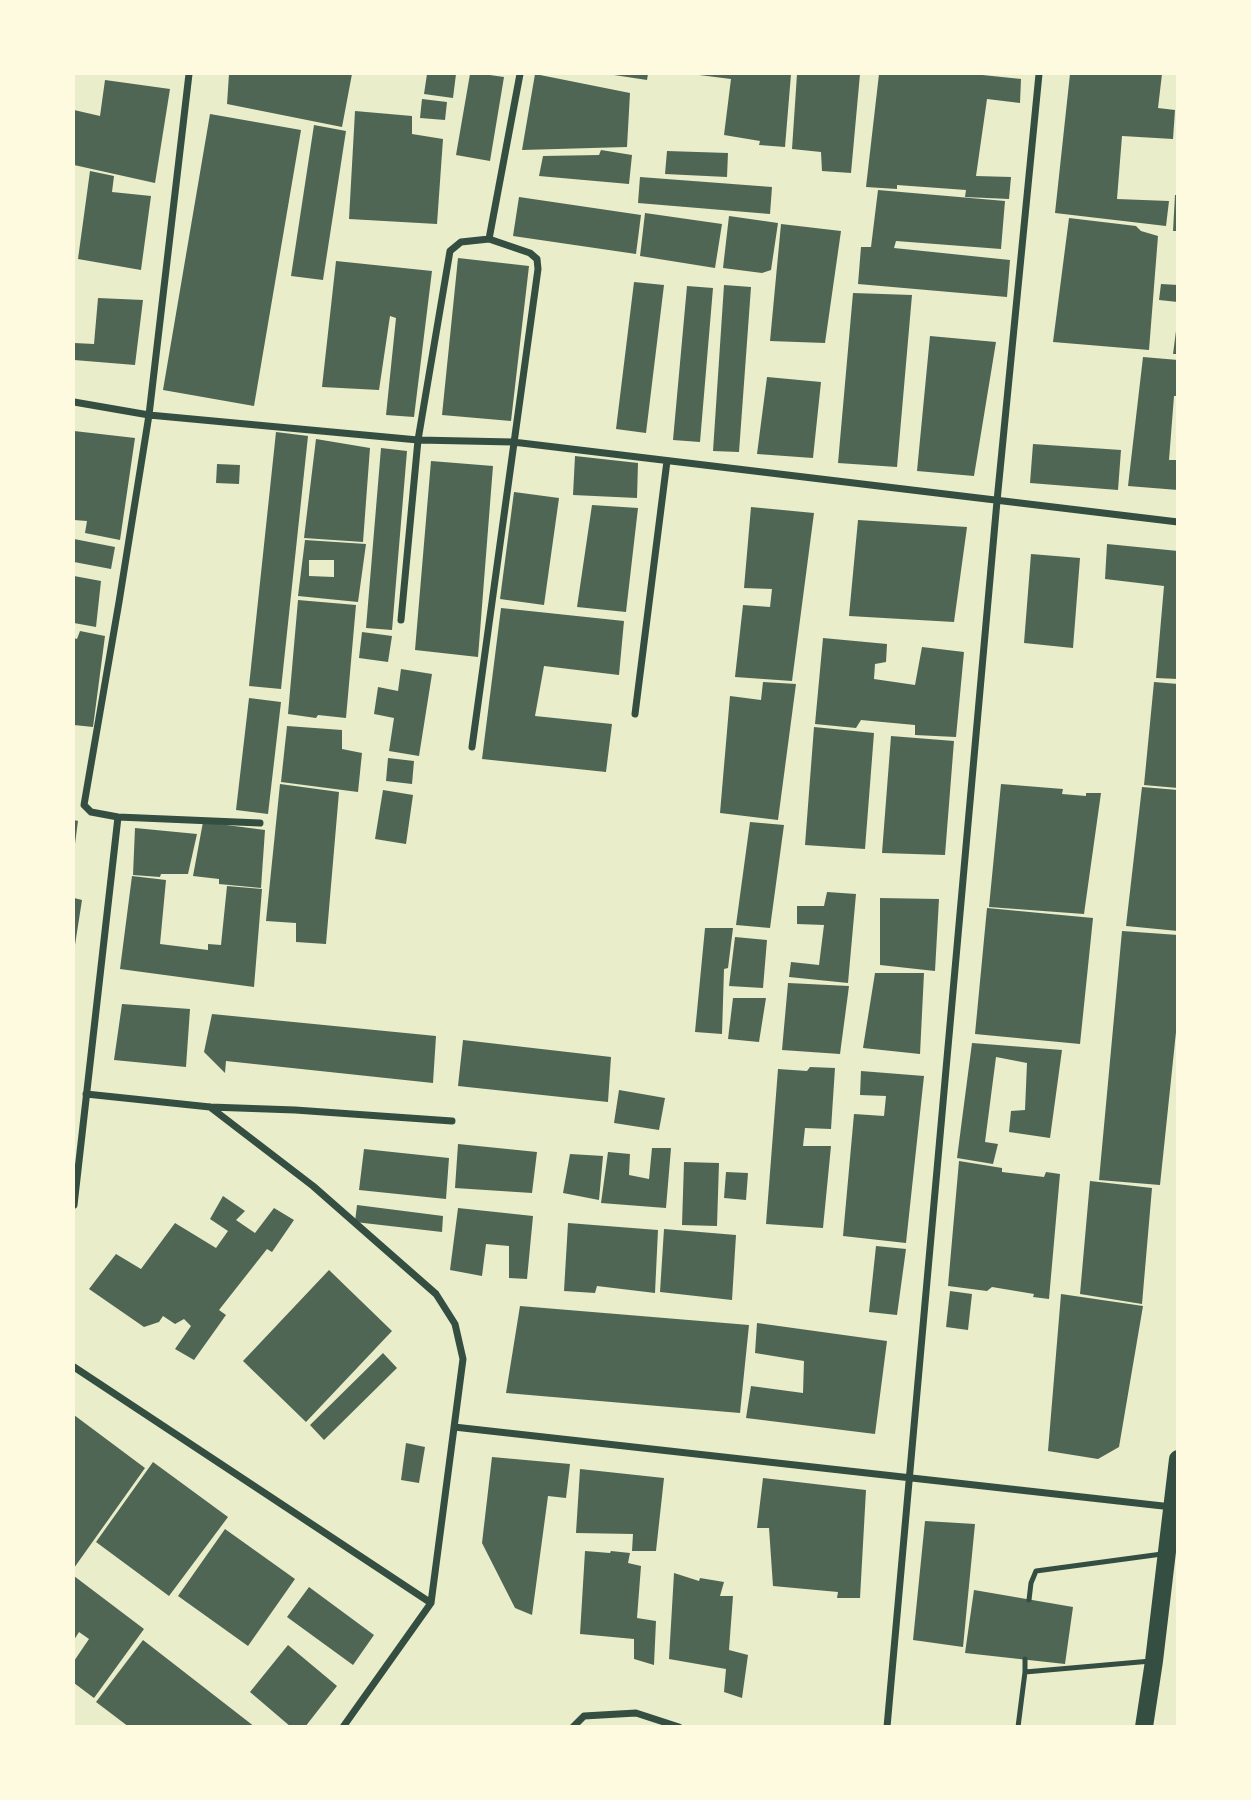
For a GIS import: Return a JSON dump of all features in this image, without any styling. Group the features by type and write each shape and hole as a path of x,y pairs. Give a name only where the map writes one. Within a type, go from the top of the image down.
{"main road":[{"path":"1144,1727 1178,1459"}],"street":[{"path":"189,74 149,415 84,805 91,812 118,817 260,823"},
{"path":"489,239 520,74"},
{"path":"887,1727 997,501 1039,74"},
{"path":"401,620 418,440 450,251 461,242 489,239 530,253 537,260 538,269 472,747"},
{"path":"74,402 149,415 418,440 513,442 1178,522"},
{"path":"635,714 667,461"},
{"path":"74,1205 118,817"},
{"path":"86,1094 210,1107 452,1121"},
{"path":"210,1107 313,1186 436,1294 455,1324 463,1359 431,1603 344,1727"},
{"path":"74,1367 431,1603"},
{"path":"454,1427 1172,1507"},
{"path":"573,1727 584,1716 636,1713 679,1727"}],"lane":[{"path":"1029,1600 1035,1571 1166,1554"},
{"path":"1018,1727 1025,1659"},
{"path":"1025,1672 1154,1661"}],"building":[{"path":"229,74 352,74 342,127 227,104"},
{"path":"427,74 456,74 453,98 424,94"},
{"path":"470,74 504,77 490,161 456,155"},
{"path":"535,74 630,93 627,147 522,150"},
{"path":"615,74 648,74 647,80"},
{"path":"699,74 791,74 785,147 759,145 760,141 724,135 731,79"},
{"path":"797,74 860,74 851,173 822,171 821,152 792,149"},
{"path":"879,74 973,74 1021,79 1020,103 987,99 976,176 1011,177 1009,199 965,197 966,190 897,185 897,189 866,187"},
{"path":"1070,74 1162,74 1158,108 1175,110 1173,139 1122,136 1117,199 1169,201 1166,226 1055,213"},
{"path":"105,80 170,89 155,183 74,165 74,110 100,116"},
{"path":"422,99 447,102 445,120 420,118"},
{"path":"355,111 412,116 412,134 443,139 437,224 349,219"},
{"path":"210,114 301,130 254,406 163,390"},
{"path":"314,125 346,131 323,280 291,276"},
{"path":"601,150 632,155 629,184 539,176 543,156 599,155"},
{"path":"667,151 728,153 727,177 665,174"},
{"path":"90,171 114,176 112,192 151,196 141,270 78,259"},
{"path":"640,177 772,187 770,214 638,203"},
{"path":"878,190 1005,201 1001,249 896,241 894,248 1010,260 1007,297 858,284 861,247 871,247"},
{"path":"1175,195 1178,195 1178,231 1173,231"},
{"path":"519,197 641,215 636,254 513,236"},
{"path":"645,213 722,224 715,268 640,256"},
{"path":"729,216 778,223 771,270 762,273 723,268"},
{"path":"1069,218 1136,226 1141,231 1158,236 1149,350 1053,342"},
{"path":"781,224 841,231 825,343 770,341"},
{"path":"458,258 529,266 511,421 442,415"},
{"path":"336,261 432,271 414,417 386,415 396,318 390,316 379,390 322,387"},
{"path":"634,282 664,285 646,433 616,429"},
{"path":"1161,284 1178,285 1178,302 1159,300"},
{"path":"724,285 751,287 739,452 713,451"},
{"path":"687,286 713,288 700,442 673,440"},
{"path":"853,293 912,295 897,467 838,463"},
{"path":"98,298 143,300 135,365 74,360 74,343 94,344"},
{"path":"1176,331 1178,354 1173,354"},
{"path":"930,336 996,342 974,476 917,471"},
{"path":"1143,357 1178,360 1178,396 1174,396 1169,460 1178,460 1178,490 1128,486"},
{"path":"767,377 821,382 813,458 757,454"},
{"path":"74,431 135,438 120,540 85,533 87,521 74,520"},
{"path":"276,432 308,436 281,689 249,686"},
{"path":"316,439 370,448 363,542 304,538"},
{"path":"1033,444 1121,450 1118,490 1030,483"},
{"path":"381,448 407,451 392,630 366,628"},
{"path":"575,456 638,463 637,498 573,495"},
{"path":"431,461 493,466 478,657 415,650"},
{"path":"217,464 240,465 239,484 216,483"},
{"path":"514,492 559,498 544,605 500,599"},
{"path":"592,505 638,508 626,612 577,607"},
{"path":"751,507 814,513 792,681 735,677 743,605 770,607 772,589 744,588"},
{"path":"858,520 967,527 954,622 849,616"},
{"path":"74,539 115,547 111,569 74,562"},
{"path":"305,540 366,544 358,602 298,596","holes":["309,560 334,560 334,577 309,576"]},
{"path":"1107,544 1178,551 1178,679 1156,678 1164,586 1105,579"},
{"path":"1031,554 1080,558 1073,648 1024,643"},
{"path":"74,576 101,581 96,627 74,623"},
{"path":"298,600 356,605 346,718 288,714"},
{"path":"501,608 624,621 619,675 544,666 535,716 612,724 606,772 482,759"},
{"path":"80,631 105,636 93,727 74,725 74,638 77,639"},
{"path":"362,632 392,636 388,662 359,658"},
{"path":"823,638 887,644 886,662 875,664 874,679 915,685 922,647 964,652 956,737 915,735 915,725 861,720 856,728 815,724"},
{"path":"401,669 432,674 419,756 389,751 394,718 374,714 378,687 398,691"},
{"path":"763,682 796,684 778,820 720,813 730,696 761,700"},
{"path":"1154,682 1178,684 1178,788 1144,785"},
{"path":"249,698 281,702 268,814 236,810"},
{"path":"287,726 342,730 342,749 362,753 358,792 281,782"},
{"path":"814,727 874,733 865,849 805,845"},
{"path":"891,736 954,741 945,855 882,853"},
{"path":"388,758 414,761 412,784 386,781"},
{"path":"280,784 339,792 326,944 296,942 296,923 266,921"},
{"path":"1001,784 1063,789 1062,794 1086,796 1086,793 1101,793 1084,914 989,907"},
{"path":"1142,787 1178,790 1178,931 1126,926"},
{"path":"383,790 413,795 406,844 375,839"},
{"path":"74,820 78,821 75,844 74,844"},
{"path":"203,822 265,830 261,888 219,884 219,879 193,876"},
{"path":"750,822 784,825 770,928 736,925"},
{"path":"135,828 197,834 188,874 161,874 160,877 133,875"},
{"path":"132,876 166,880 160,944 208,950 208,944 221,945 227,886 262,889 254,987 120,969"},
{"path":"827,892 856,894 848,983 789,977 791,962 819,965 824,925 797,924 797,906 824,906"},
{"path":"74,898 82,900 75,945 74,945"},
{"path":"880,898 939,899 935,971 880,965"},
{"path":"987,908 1093,918 1080,1044 975,1034"},
{"path":"705,928 733,928 728,968 724,969 722,1034 695,1032"},
{"path":"1122,931 1178,935 1178,1013 1160,1185 1099,1180"},
{"path":"735,937 767,940 763,988 729,986"},
{"path":"875,973 924,973 920,1054 863,1048"},
{"path":"788,983 849,986 840,1054 782,1050"},
{"path":"733,998 766,998 759,1042 728,1039"},
{"path":"122,1004 190,1009 186,1067 114,1060"},
{"path":"212,1014 436,1036 433,1083 226,1061 225,1073 204,1052"},
{"path":"463,1040 611,1057 608,1102 458,1086"},
{"path":"972,1043 1062,1050 1050,1138 1009,1132 1011,1111 1025,1110 1027,1063 996,1057 985,1142 998,1144 993,1164 957,1158"},
{"path":"810,1067 835,1068 831,1129 805,1128 803,1146 831,1146 823,1228 766,1224 778,1069 807,1071"},
{"path":"861,1071 924,1076 906,1243 843,1236 854,1114 884,1116 886,1096 860,1095"},
{"path":"619,1090 665,1098 659,1130 614,1123"},
{"path":"458,1144 537,1152 532,1193 455,1188"},
{"path":"652,1148 671,1148 666,1208 601,1203 608,1152 630,1154 629,1175 649,1179"},
{"path":"364,1149 449,1158 446,1199 359,1190"},
{"path":"570,1154 603,1156 599,1200 563,1193"},
{"path":"959,1161 1002,1168 1002,1172 1044,1177 1046,1172 1060,1174 1049,1299 992,1287 987,1291 948,1286"},
{"path":"684,1162 719,1163 717,1226 682,1225"},
{"path":"726,1172 748,1173 746,1200 724,1198"},
{"path":"1090,1181 1152,1188 1142,1304 1080,1294"},
{"path":"223,1196 245,1211 236,1220 255,1233 274,1208 294,1220 272,1252 267,1249 219,1310 226,1315 194,1360 175,1349 191,1326 184,1319 175,1324 163,1316 159,1322 144,1327 89,1289 116,1254 141,1269 175,1223 216,1248 228,1231 210,1219"},
{"path":"357,1205 443,1216 442,1232 355,1222"},
{"path":"458,1208 533,1216 527,1279 509,1278 509,1246 486,1244 482,1276 450,1270"},
{"path":"568,1223 658,1230 655,1293 597,1286 595,1293 564,1291"},
{"path":"664,1229 736,1235 732,1300 660,1292"},
{"path":"876,1246 906,1249 897,1315 869,1312"},
{"path":"329,1270 392,1331 306,1422 243,1361"},
{"path":"950,1291 972,1294 968,1330 946,1327"},
{"path":"1061,1294 1143,1306 1119,1447 1098,1459 1048,1451"},
{"path":"520,1306 749,1325 740,1413 506,1393"},
{"path":"757,1323 887,1341 875,1434 746,1418 751,1386 803,1393 804,1361 755,1353"},
{"path":"383,1353 397,1368 324,1440 310,1425"},
{"path":"74,1415 145,1468 74,1568"},
{"path":"406,1443 425,1447 419,1483 401,1480"},
{"path":"492,1457 570,1464 566,1498 548,1496 532,1615 515,1608 482,1543"},
{"path":"153,1462 228,1517 169,1596 96,1542"},
{"path":"580,1469 664,1478 656,1551 632,1551 633,1534 576,1533"},
{"path":"763,1478 866,1490 860,1598 837,1598 838,1592 773,1586 769,1528 757,1528"},
{"path":"925,1521 975,1524 963,1647 913,1640"},
{"path":"225,1529 295,1579 248,1646 178,1596"},
{"path":"585,1551 630,1553 628,1563 641,1566 637,1618 656,1621 654,1665 634,1659 634,1639 580,1634"},
{"path":"674,1573 699,1581 700,1578 724,1582 720,1596 733,1596 729,1650 748,1655 742,1698 724,1692 726,1669 669,1659"},
{"path":"74,1576 144,1629 94,1698 74,1683 74,1661 89,1639 79,1632 74,1640"},
{"path":"309,1587 374,1635 353,1665 287,1617"},
{"path":"974,1590 1073,1607 1065,1664 965,1653"},
{"path":"143,1640 255,1727 129,1727 96,1702"},
{"path":"288,1645 337,1686 305,1727 291,1727 250,1692"}]}
